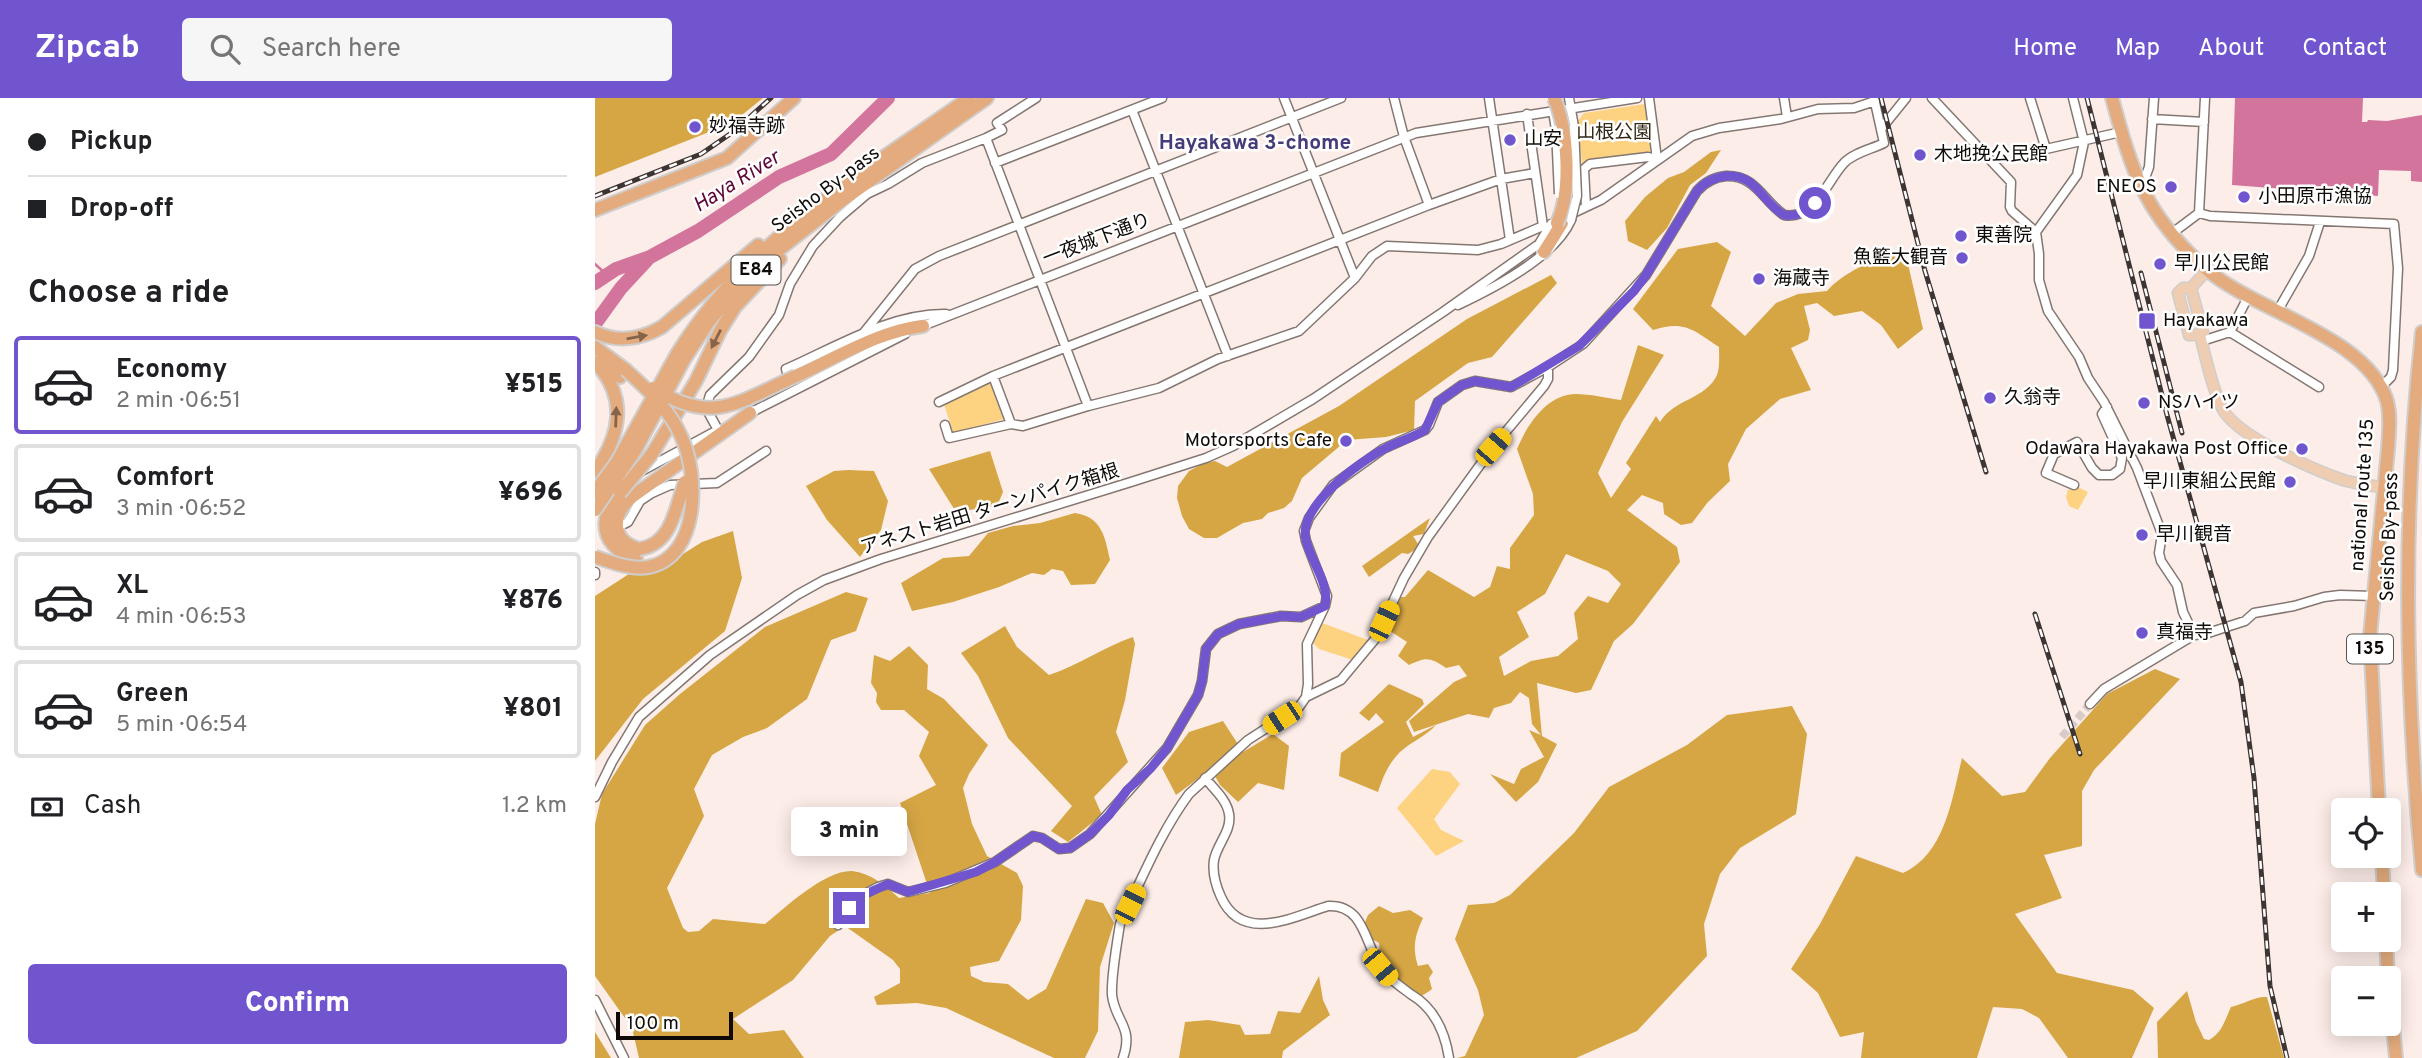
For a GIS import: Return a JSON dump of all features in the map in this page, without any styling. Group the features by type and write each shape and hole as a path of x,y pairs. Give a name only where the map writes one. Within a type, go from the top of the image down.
{"highway":[{"path":"595,210 727,158 794,98"},
{"name":"Seisho By-pass","path":"595,510 635,451 702,316 731,281 761,252 817,206 969,98"},
{"name":"Seisho By-pass","path":"595,490 617,462 681,356 750,276 844,199 987,98"},
{"path":"1542,248 1571,194 1567,122 1559,98"},
{"name":"national route 135","path":"2112,98 2125,151 2141,189 2171,234 2207,270 2248,297 2332,340 2353,354 2381,387 2387,401 2390,418 2370,648 2378,798"},
{"path":"1553,104 1562,125 1567,188 1557,223"},
{"path":"595,360 641,392 659,412 677,443 687,503 684,518 669,545 652,557 619,552 608,536 606,518 620,493 652,454 696,381 735,307 782,257 844,199"},
{"path":"595,332 613,338 649,334 675,319 743,257 817,206"},
{"path":"595,347 673,401 699,409 727,405 888,334 923,326"},
{"name":"Seisho By-pass","path":"2422,332 2409,492 2407,618 2413,774 2422,870"},
{"path":"595,360 612,386 618,409 611,446 595,472"},
{"path":"595,557 637,567 659,563 669,557 683,538 692,509 693,480 683,439 665,408 626,370"},
{"name":"Seisho By-pass","path":"2422,377 2414,497 2411,617 2416,753 2422,827"},
{"path":"638,553 623,541 617,530 617,517 623,506 750,413"},
{"path":"2394,1036 2396,1058"}],"main road":[{"path":"2207,270 2191,288 2203,332 2201,338 2225,413 2261,443 2343,480 2385,488"}],"street":[{"path":"718,430 706,408 710,395 749,357 779,315 790,284 813,246 840,217 867,194 922,163 1002,130 997,123 1036,98"},
{"path":"995,163 1162,98"},
{"path":"1285,98 1355,278"},
{"path":"862,335 915,269 939,256 1341,98"},
{"path":"1394,98 1404,137 1429,205"},
{"path":"1489,98 1510,240"},
{"path":"1557,223 1577,195 1574,127 1569,98"},
{"name":"一夜城下通り","path":"595,490 640,472 792,390 950,314 1404,137 1527,114 1553,104 1570,108 1636,98"},
{"path":"1649,98 1657,159"},
{"path":"1784,98 1787,117"},
{"path":"1881,129 1906,98"},
{"path":"1932,98 2011,182 2010,206 2036,232 2039,280 2048,311 2074,349 2088,378 2107,407 2137,468 2162,534 2159,553 2161,561 2177,585 2183,612 2194,635"},
{"path":"2030,98 2046,149 2121,132"},
{"path":"2036,232 2077,175 2084,142 2073,98"},
{"path":"2141,189 2149,167 2154,98"},
{"path":"2171,234 2199,213 2205,98"},
{"path":"945,425 949,438 1011,424 1023,426 1159,388 1228,356 1299,331 1355,278 1372,256 1387,246 1478,250 1557,223 1601,200 1692,136 1719,128 1759,124 1818,109 1854,108 1874,100 1884,143 1847,160 1808,209 1796,216 1780,213 1760,190 1743,178 1726,176 1708,181 1697,191 1634,291 1583,344 1511,387 1475,381 1462,385 1438,402 1425,430 1383,449 1330,488 1309,518 1304,531 1326,590 1325,606 1307,643 1306,697 1299,707 1248,740 1205,778 1181,805 1120,924 1112,994 1128,1037 1123,1058"},
{"path":"1553,104 1560,191 1557,223"},
{"path":"1132,110 1228,356"},
{"path":"1527,114 1535,173 1557,223"},
{"path":"2152,119 2204,122"},
{"path":"986,138 1088,406"},
{"path":"1586,207 1584,169 1590,164 1648,157 1657,159"},
{"path":"939,402 1066,346 1340,239 1501,178 1535,173"},
{"path":"2199,213 2210,216 2394,224 2398,268 2393,370 2391,377 2381,387"},
{"path":"2277,312 2309,256 2320,222"},
{"name":"アネスト岩田 ターンパイク箱根","path":"595,797 639,717 710,655 797,594 824,580 881,559 1206,458 1233,446 1270,425 1443,312 1497,285 1542,248"},
{"path":"2229,332 2248,297"},
{"path":"792,390 786,369 906,318 950,314"},
{"path":"2201,338 2229,332 2319,387"},
{"path":"1306,697 1341,680 1376,638 1404,578 1429,537 1493,447 1544,386 1548,379 1548,367"},
{"path":"993,376 1011,424"},
{"path":"2074,485 2046,473 2054,454 2077,442 2099,475 2112,475 2120,469 2122,458 2102,414 2107,407"},
{"path":"624,524 628,522 640,501 652,493 670,485 716,483 766,451"},
{"path":"2090,704 2104,689 2194,635 2245,621 2254,613 2324,597 2340,594 2374,596"},
{"path":"838,925 861,896 883,885 888,884 908,892 945,883 995,862 1033,836 1042,838 1059,849 1077,844 1109,815 1127,790 1151,768 1167,748 1198,695 1206,649 1218,634 1239,624 1282,616 1301,617 1325,606"},
{"path":"1205,778 1223,799 1229,811 1229,827 1218,849 1213,871 1221,896 1232,912 1245,921 1265,925 1328,906 1349,911 1365,932 1380,967 1432,1012 1445,1035 1449,1058"},
{"path":"595,1000 624,1058"}],"green space":[{"name":"山根公園","path":"1645,104 1651,153 1582,163 1577,122 1584,113"},
{"path":"990,383 1004,419 953,433 944,404"},
{"path":"2074,485 2088,492 2078,510 2069,506 2066,497 2068,489 2072,490"},
{"path":"1322,623 1368,640 1353,660 1319,649 1313,643"},
{"path":"1432,769 1450,772 1460,784 1434,819 1441,830 1464,841 1436,856 1397,808"}],"shaded area":[{"path":"595,98 763,98 732,123 595,177"},
{"path":"2235,98 2363,98 2362,122 2422,115 2422,182 2411,181 2411,171 2379,170 2378,196 2232,185"},
{"path":"1721,150 1706,173 1690,185 1667,228 1647,250 1628,241 1625,221 1645,197 1668,178 1684,172 1711,152"},
{"path":"1717,242 1731,252 1711,306 1745,336 1776,303 1798,294 1827,291 1853,271 1905,251 1923,329 1898,349 1881,325 1862,311 1834,316 1817,303 1804,306 1810,330 1808,340 1791,348 1811,390 1780,399 1746,429 1728,464 1730,481 1708,502 1692,523 1681,525 1664,514 1663,503 1642,495 1627,510 1677,547 1680,562 1633,624 1614,641 1591,690 1576,693 1537,683 1542,736 1557,744 1538,782 1516,802 1490,774 1514,784 1521,769 1544,757 1529,730 1541,735 1532,724 1529,698 1520,692 1511,703 1494,708 1489,718 1468,714 1414,732 1409,721 1454,682 1467,676 1459,665 1446,668 1428,659 1409,665 1398,656 1407,642 1381,625 1395,597 1405,597 1428,570 1474,597 1490,587 1497,566 1510,569 1510,548 1534,515 1533,494 1517,449 1532,421 1547,405 1566,395 1576,394 1621,400 1638,345 1664,355 1622,422 1598,473 1611,498 1631,469 1626,463 1656,416 1660,422 1673,408 1712,383 1718,372 1719,347 1688,328 1673,326 1653,330 1633,309 1678,249","holes":["1566,554 1608,571 1621,584 1608,603 1588,596 1574,613 1578,639 1558,656 1531,661 1504,676 1499,657 1529,637 1517,612 1545,594"]},
{"path":"1551,275 1557,283 1492,357 1468,363 1415,401 1414,430 1386,437 1347,440 1302,478 1292,501 1262,519 1243,523 1217,538 1204,538 1189,529 1177,498 1178,486 1189,471 1215,461 1227,467 1339,406 1467,319"},
{"path":"990,451 1003,492 997,506 956,512 929,469"},
{"path":"834,471 874,471 888,501 881,530 860,557 827,520 806,486"},
{"path":"1075,513 1084,515 1097,524 1106,544 1110,560 1095,584 1071,585 1063,571 1052,569 1044,575 1032,573 953,602 912,611 901,583 943,558 969,556 988,533"},
{"path":"1430,518 1424,534 1413,536 1420,547 1408,554 1402,553 1369,577 1362,566"},
{"path":"733,531 742,578 725,631 643,699 595,761 595,596 632,572 664,566 702,542"},
{"path":"846,592 868,598 856,631 831,640 807,699 767,728 743,737 712,755 694,789 704,816 667,888 683,928 688,932 699,931 713,919 765,924 806,891 841,872 866,874 899,898 930,893 900,803 936,785 919,756 929,732 904,710 881,710 876,702 877,693 871,683 874,655 890,661 909,646 928,665 927,689 944,699 988,745 963,788 972,824 987,856 1017,873 1023,886 1021,920 999,961 970,967 971,976 984,982 1008,984 1028,1000 1046,989 1086,899 1103,903 1114,923 1100,967 1098,1031 1085,1058 1054,1058 946,1008 917,1003 877,1005 874,997 900,983 900,969 893,960 845,926 830,936 793,980 733,1019 749,1034 784,1030 804,1058 639,1058 632,1028 595,976 595,824 602,794 645,725 765,627"},
{"path":"1005,626 1017,647 1049,675 1133,637 1135,644 1125,700 1116,732 1128,762 1094,797 1102,815 1068,842 1051,831 1072,806 1008,738 978,676 961,653"},
{"path":"2155,669 2180,679 2094,770 2082,791 2082,846 2044,855 2062,898 2015,914 2057,973 2133,990 2154,1008 2132,1058 2068,1058 2039,1018 2022,1009 1993,1007 1977,1058 1861,1058 1864,1032 1840,1037 1818,993 1791,969 1820,924 1856,856 1903,873 1929,853 1945,824 1962,758 2002,796 2025,792 2050,758 2107,694"},
{"path":"1389,684 1422,699 1424,704 1406,722 1413,737 1436,725 1396,757 1386,771 1378,792 1339,776 1341,753 1384,722 1376,713 1369,721 1359,713"},
{"path":"1792,706 1807,734 1796,814 1740,848 1720,874 1704,924 1707,956 1637,1031 1576,1058 1457,1058 1465,1056 1484,1015 1478,990 1455,939 1468,905 1494,903 1510,895 1574,833 1609,787 1687,745 1727,715"},
{"path":"1223,721 1243,752 1273,734 1289,746 1284,790 1258,783 1238,802 1220,785 1211,769 1176,795 1162,768 1189,732"},
{"path":"1379,906 1393,913 1410,910 1423,918 1415,942 1416,959 1418,966 1428,964 1433,972 1429,978 1432,989 1424,995 1406,987 1394,975 1381,959 1379,943 1370,938 1363,927 1368,915"},
{"path":"1319,976 1323,1000 1330,1015 1283,1051 1282,1058 1179,1058 1185,1022 1208,1020 1240,1025 1245,1035 1270,1034 1278,1011 1300,1013"},
{"path":"2187,991 2196,1022 2204,1039 2209,1040 2220,1030 2231,1007 2267,997 2284,1058 2158,1058 2157,1022"},
{"path":"595,1032 611,1058 595,1058"}],"waterway":[{"name":"Haya River","path":"595,283 616,269 650,257 698,231 779,177 831,154 888,98"},
{"path":"595,324 621,288 647,260"},
{"path":"595,264 607,275"}],"tunnel":[{"path":"2062,737 2090,704"}],"railway":[{"path":"595,196 701,154 733,132 771,98"},
{"path":"1881,98 1925,271 1986,472"},
{"path":"2087,98 2167,415 2241,682 2254,778 2270,986 2287,1058"},
{"path":"2141,273 2182,433"},
{"path":"2035,614 2080,754"}],"place":[{"name":"妙福寺跡","path":"695,127"},
{"name":"山安","path":"1510,140"},
{"name":"木地挽公民館","path":"1920,155"},
{"name":"ENEOS","path":"2171,187"},
{"name":"小田原市漁協","path":"2244,197"},
{"name":"東善院","path":"1961,236"},
{"name":"魚籃大観音","path":"1962,258"},
{"name":"早川公民館","path":"2160,264"},
{"name":"海蔵寺","path":"1759,279"},
{"name":"Hayakawa","path":"2147,321"},
{"name":"久翁寺","path":"1990,398"},
{"name":"NSハイツ","path":"2144,403"},
{"name":"Motorsports Cafe","path":"1346,441"},
{"name":"Odawara Hayakawa Post Office","path":"2302,449"},
{"name":"早川東組公民館","path":"2290,482"},
{"name":"早川観音","path":"2142,535"},
{"name":"真福寺","path":"2142,633"}],"district":[{"name":"Hayakawa 3-chome","path":"1255,143"}],"route":[{"path":"849,908 861,896 888,884 908,892 976,872 1033,836 1038,836 1063,850 1077,844 1109,815 1127,790 1151,768 1167,748 1198,695 1206,649 1222,630 1233,625 1282,616 1301,617 1325,606 1326,590 1304,531 1309,518 1330,488 1383,449 1420,434 1429,425 1438,402 1462,385 1475,381 1511,387 1579,346 1634,291 1663,249 1697,191 1708,181 1726,176 1743,178 1760,190 1784,215 1796,216 1815,203"}]}
